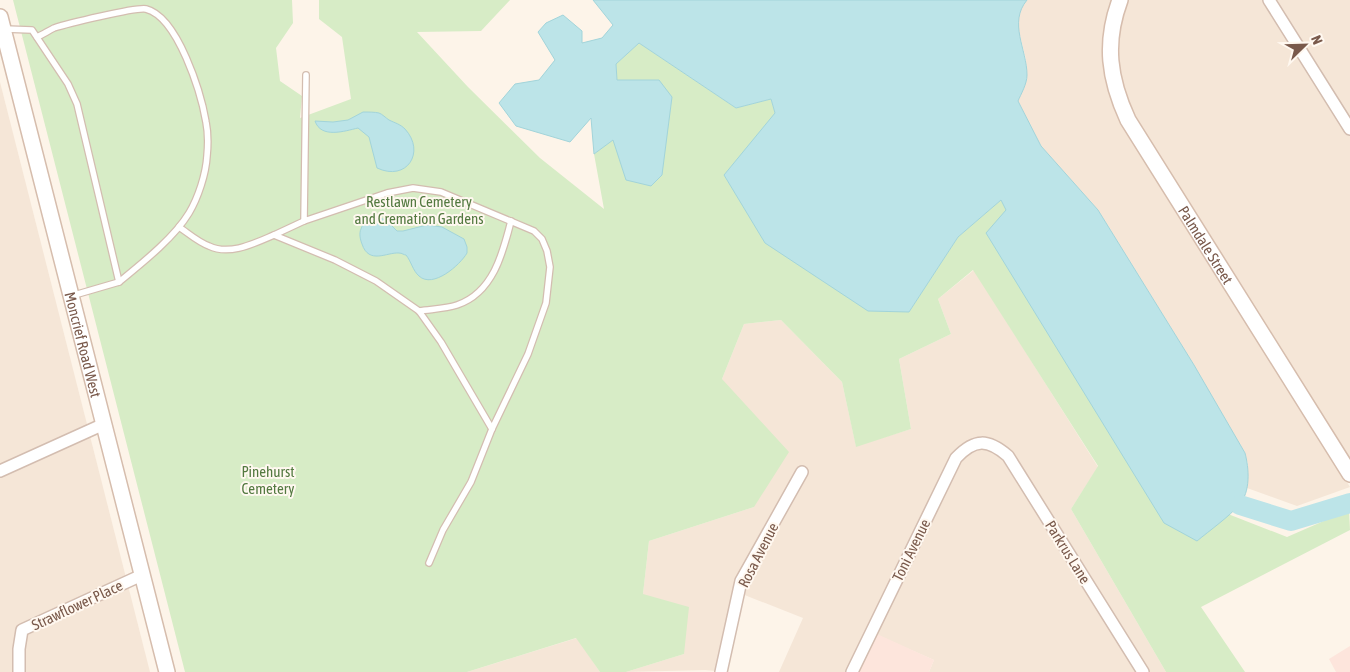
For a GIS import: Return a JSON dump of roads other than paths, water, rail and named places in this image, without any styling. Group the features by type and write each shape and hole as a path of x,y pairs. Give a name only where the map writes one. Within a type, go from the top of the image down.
{"main road":[{"name":"Palmdale Street","path":"1120,0 1111,30 1110,63 1119,101 1128,120 1350,474"},
{"name":"Moncrief Road West","path":"2,23 167,672"}],"street":[{"path":"1269,0 1350,129"},
{"path":"0,471 104,424"},
{"name":"Toni Avenue","path":"852,672 956,458 964,449 984,442"},
{"name":"Parkrus Lane","path":"984,442 997,446 1008,456 1144,672"},
{"name":"Rosa Avenue","path":"721,672 741,581 802,472"},
{"name":"Strawflower Place","path":"19,672 19,649 22,630 142,575"}],"lane":[{"path":"37,38 54,28 126,11 145,9 156,14 168,26 183,48 199,92 207,123 207,157 200,188 189,213 179,227 141,264 119,282 71,296"},
{"path":"2,23 32,30 68,84 77,104 119,282"},
{"path":"304,221 306,75"},
{"path":"179,227 209,247 239,248 251,245 304,221 388,193 413,188 441,192 534,231 542,239 547,251 550,267 546,303 528,354 492,429 472,482 443,530 429,564"},
{"path":"419,312 457,305 476,295 490,278 503,253 510,220"},
{"path":"274,234 335,260 376,282 419,312 441,342 492,429"}],"water":[{"path":"593,0 1027,0 1019,18 1019,27 1027,78 1018,101 1041,146 1098,210 1194,365 1245,453 1248,480 1243,500 1225,519 1197,541 1164,523 986,233 1006,210 1001,200 958,237 909,312 868,311 765,243 724,175 775,113 771,99 736,108 639,43 616,64 617,80 659,80 672,97 662,175 651,186 626,180 613,140 594,154 591,118 570,142 516,126 499,103 515,84 539,80 555,60 538,32 546,23 563,15 582,31 582,43 602,38 613,25"},
{"path":"363,112 379,113 405,129 414,147 410,162 405,168 397,171 388,171 377,168 369,137 358,128 340,132 328,132 318,127 315,121 333,122 348,120"},
{"path":"376,217 386,220 397,231 427,225 442,227 464,239 467,253 446,274 431,280 425,279 417,274 406,255 394,253 374,256 365,250 360,231 365,223"}],"waterway":[{"path":"1240,505 1291,521 1350,503"}],"park label":[{"name":"Restlawn Cemetery and Cremation Gardens","path":"419,210"},
{"name":"Pinehurst Cemetery","path":"268,480"}]}
